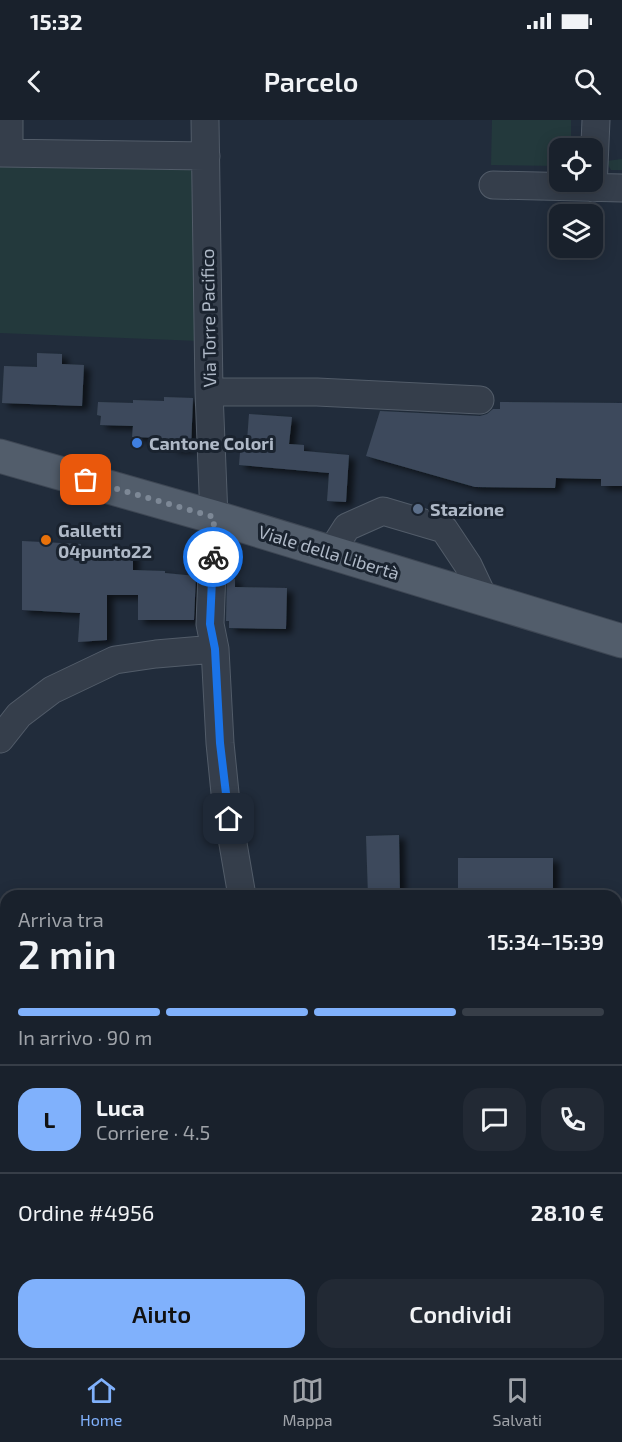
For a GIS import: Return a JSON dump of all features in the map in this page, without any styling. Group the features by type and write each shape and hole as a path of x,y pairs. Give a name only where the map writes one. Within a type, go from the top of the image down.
{"main road":[{"name":"Viale della Libertà","path":"0,456 214,517 622,641"}],"street":[{"path":"9,120 4,153 206,156"},
{"name":"Via Torre Pacifico","path":"205,120 209,392 214,517 210,624 215,649"},
{"path":"595,138 596,120"},
{"path":"493,185 549,187"},
{"path":"603,188 622,188"},
{"path":"209,392 317,392 480,399"},
{"path":"331,552 347,527 383,511 444,529 468,566 484,599"},
{"path":"0,739 19,715 52,690 115,660 215,649 226,803 241,890"}],"green space":[{"path":"492,120 571,120 571,138 549,138 549,166 491,165"},
{"path":"622,159 622,170 611,170 606,161"},
{"path":"0,164 190,170 195,173 199,341 0,333"}],"building":[{"path":"37,353 62,354 62,364 84,365 82,406 2,403 4,366 37,367"},
{"path":"164,397 193,398 191,449 172,449 172,444 162,444 162,438 132,437 133,426 100,425 101,416 97,415 98,402 164,401"},
{"path":"500,402 622,403 622,486 601,486 601,479 556,478 555,488 475,487 366,456 380,411 480,416 493,409 500,409"},
{"path":"249,414 292,417 289,444 304,445 304,451 349,455 346,502 327,501 329,473 239,465 241,440 247,441"},
{"path":"22,541 81,544 80,550 133,551 133,570 165,571 165,573 196,576 194,620 138,620 138,595 107,595 107,640 78,642 80,613 22,610"},
{"path":"227,578 235,579 235,587 287,588 286,629 229,628 229,621 226,621"},
{"path":"399,835 400,890 368,890 366,836"},
{"path":"458,858 553,858 553,890 458,890"}],"way so far":[{"path":"86,480 214,517 213,557"}],"place":[{"name":"Cantone Colori","path":"137,443"},
{"name":"Stazione","path":"418,509"},
{"name":"Galletti 04punto22","path":"46,540"}],"route":[{"path":"213,557 210,624 215,649 220,743 229,819"}]}
